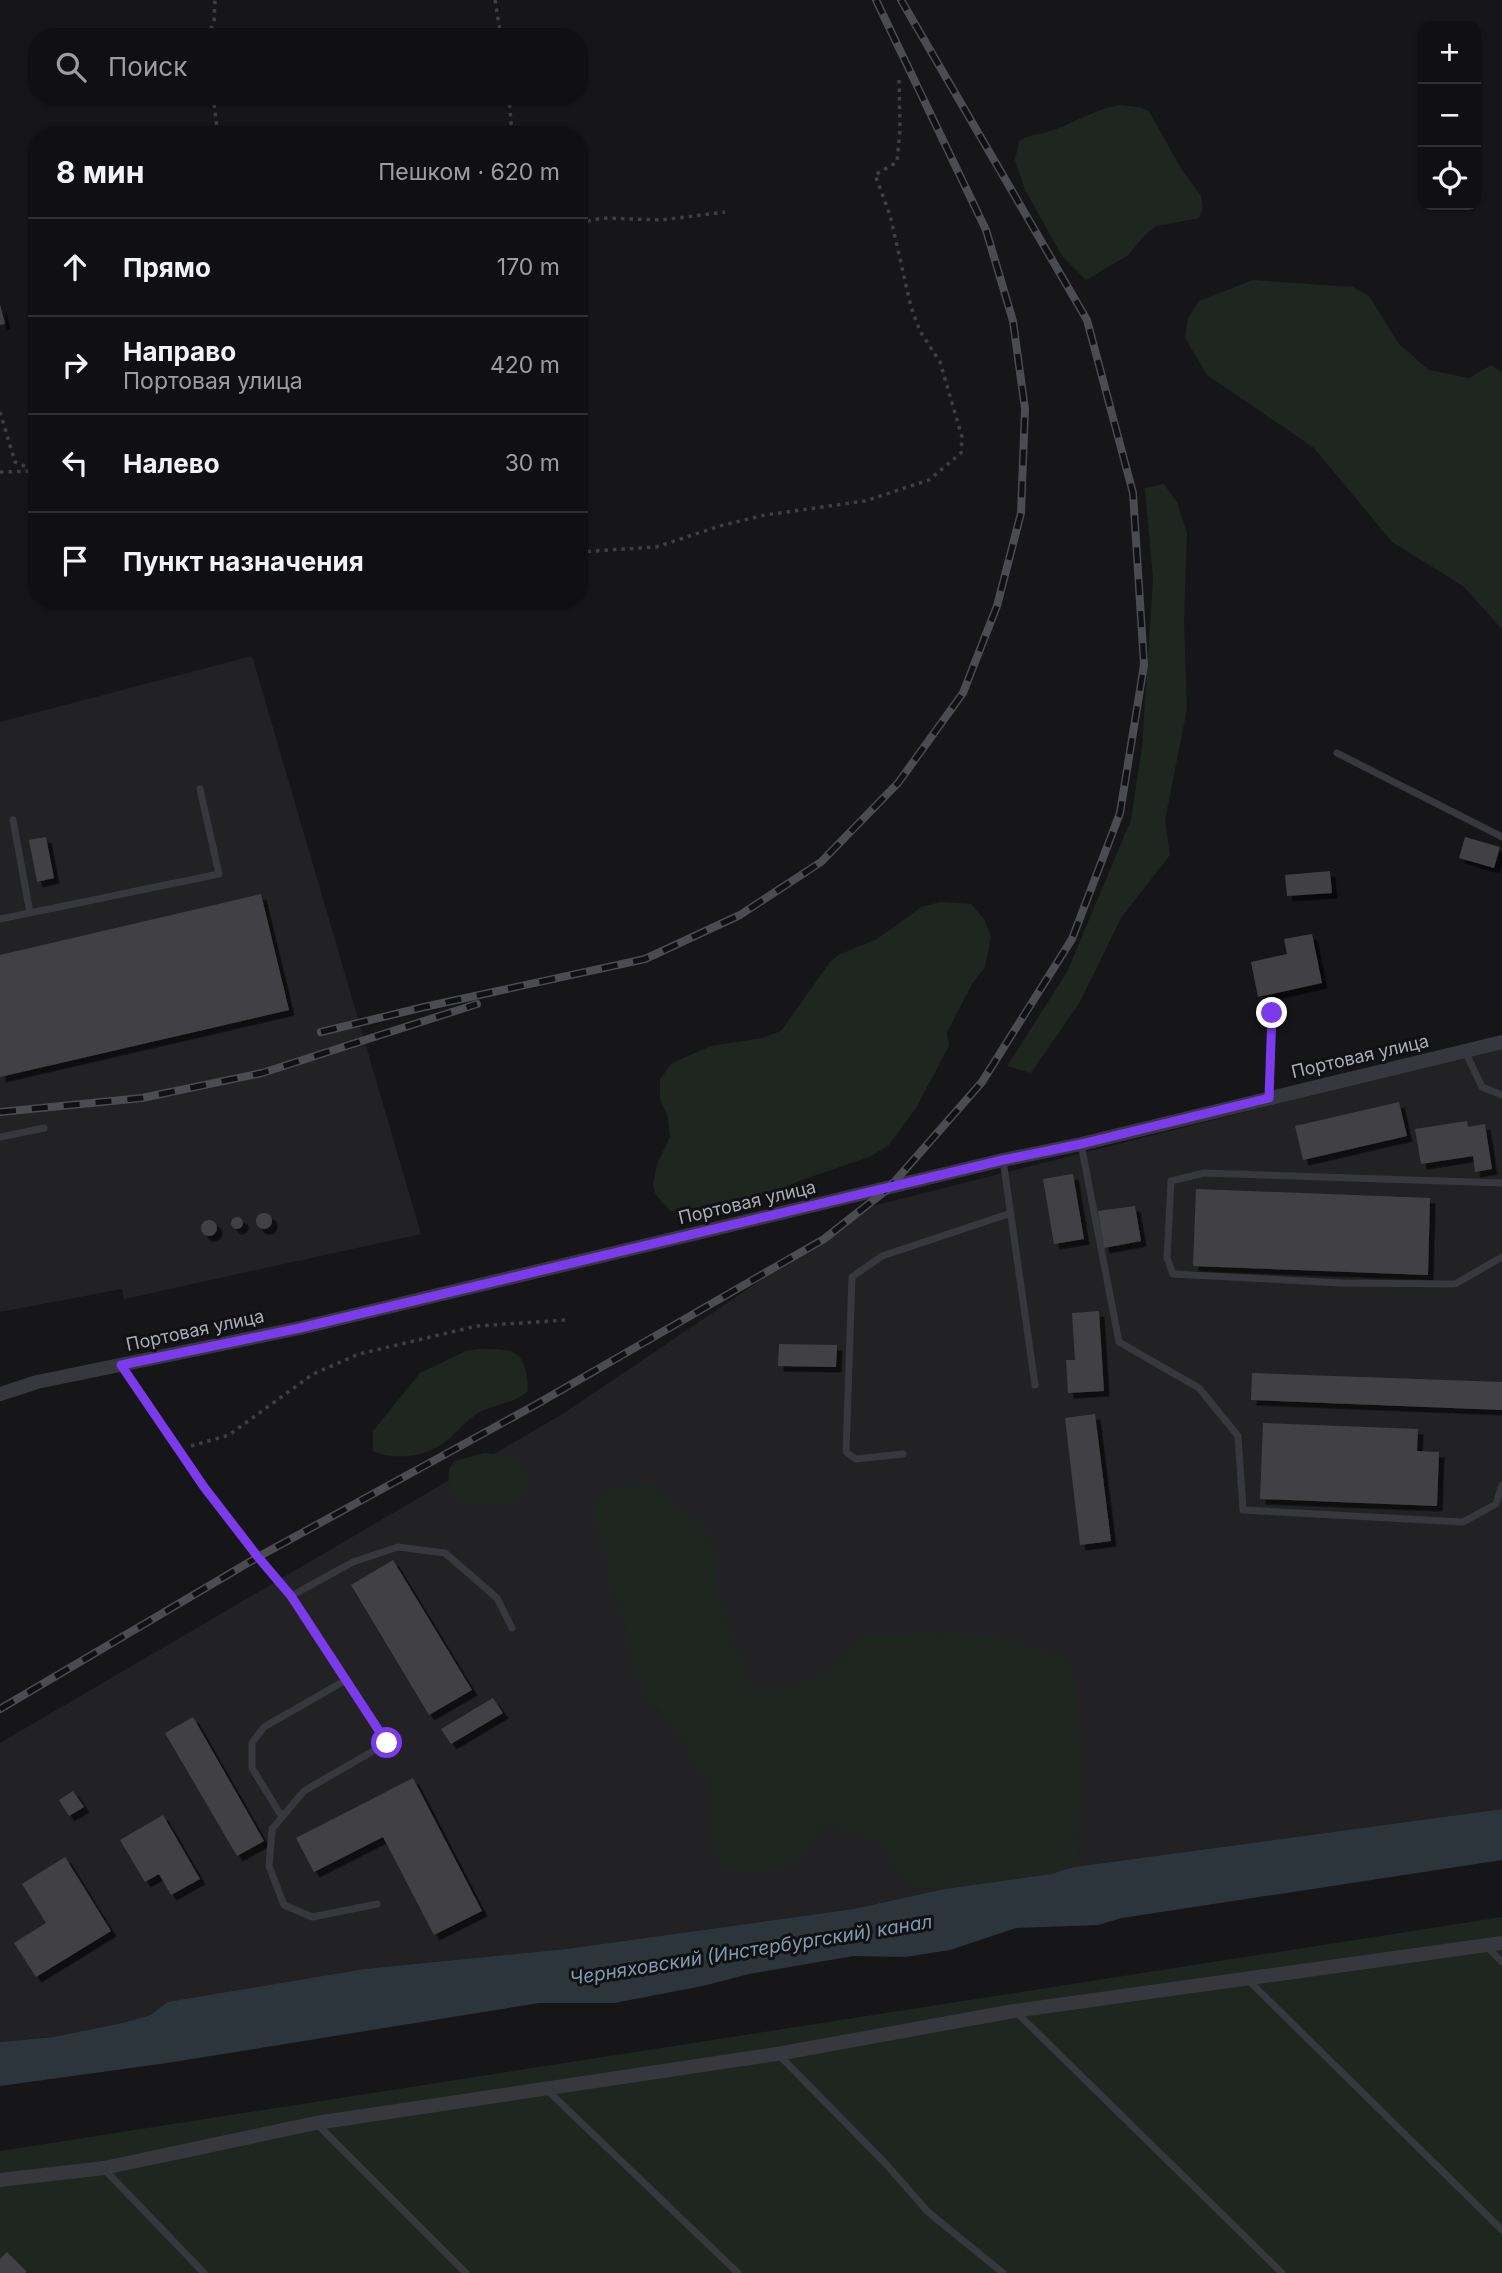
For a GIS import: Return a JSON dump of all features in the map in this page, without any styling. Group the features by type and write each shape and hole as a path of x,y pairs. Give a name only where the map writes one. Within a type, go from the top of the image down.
{"street":[{"name":"Портовая улица","path":"0,1394 37,1382 300,1328 1502,1042"},
{"path":"0,2180 104,2168 316,2123 778,2054 1014,2011 1502,1943"}],"lane":[{"path":"1337,753 1502,837"},
{"path":"0,919 219,874 200,789"},
{"path":"13,820 30,913"},
{"path":"1269,1098 1272,1013"},
{"path":"1465,1051 1482,1087 1502,1095"},
{"path":"0,1137 44,1128"},
{"path":"1081,1144 1119,1342 1199,1388 1238,1436 1243,1510 1464,1522 1496,1504 1502,1485"},
{"path":"1003,1160 1035,1385"},
{"path":"1502,1183 1203,1173 1171,1181 1167,1258 1173,1274 1341,1283 1455,1284 1502,1256"},
{"path":"903,1454 856,1459 846,1452 852,1277 882,1256 1011,1213"},
{"path":"121,1365 227,1517 291,1596 387,1743 304,1791 272,1829 269,1866 284,1905 312,1917 377,1904"},
{"path":"291,1596 353,1562 398,1547 444,1553 497,1598 512,1628"},
{"path":"282,1817 252,1768 252,1743 264,1727 346,1680"},
{"path":"1485,1945 1502,1962"},
{"path":"1246,1979 1502,2230"},
{"path":"1014,2011 1282,2273"},
{"path":"778,2054 886,2164 928,2213 1003,2273"},
{"path":"544,2088 738,2273"},
{"path":"316,2123 466,2273"},
{"path":"104,2168 204,2273"}],"path":[{"path":"211,28 215,0"},
{"path":"495,0 500,28"},
{"path":"588,551 656,547 720,526 765,515 865,501 929,480 961,453 962,437 940,362 920,331 911,307 890,215 875,175 897,162 900,129 899,77"},
{"path":"214,105 217,126"},
{"path":"510,105 511,126"},
{"path":"588,221 603,218 662,220 725,212"},
{"path":"0,411 15,462 28,468"},
{"path":"0,472 28,471"},
{"path":"179,1450 229,1435 313,1374 359,1354 477,1326 566,1320"}],"shaded area":[{"path":"1119,105 1149,111 1180,167 1201,196 1203,207 1199,218 1157,226 1148,232 1127,256 1086,280 1062,256 1025,190 1015,160 1019,141"},
{"path":"1253,280 1353,287 1369,296 1399,344 1429,370 1469,378 1491,365 1502,372 1502,629 1463,586 1392,542 1314,448 1207,375 1185,338 1188,318 1199,301"},
{"path":"1164,484 1177,502 1187,533 1184,621 1187,709 1165,820 1170,855 1121,918 1080,1002 1031,1073 1007,1066 1067,972 1131,820 1142,747 1153,579 1145,488"},
{"path":"252,656 421,1234 124,1299 122,1289 0,1312 0,722"},
{"path":"940,902 971,904 984,919 991,937 985,967 972,984 947,1033 949,1046 916,1108 888,1146 869,1157 799,1181 752,1201 712,1211 670,1211 656,1195 653,1185 657,1164 670,1137 668,1117 660,1099 660,1079 672,1063 711,1046 762,1038 781,1031 830,962 838,955 877,939 921,907"},
{"path":"1502,1047 1502,1809 1074,1867 1051,1874 944,1889 853,1909 566,1949 364,1969 167,2002 151,2015 122,2023 52,2037 0,2042 0,1743 564,1413 869,1207"},
{"path":"466,1351 509,1351 516,1354 524,1366 528,1391 522,1396 480,1412 445,1442 429,1451 401,1457 373,1451 373,1431 420,1373"},
{"path":"484,1453 513,1456 528,1468 528,1488 513,1506 462,1504 448,1489 449,1469 455,1461"},
{"path":"652,1484 705,1527 718,1555 715,1585 749,1684 758,1689 790,1689 836,1667 848,1650 864,1636 905,1636 925,1632 1000,1637 1065,1659 1075,1677 1076,1727 1082,1756 1078,1858 1074,1867 1051,1874 944,1889 923,1888 904,1879 881,1845 853,1831 832,1825 823,1828 798,1860 790,1865 752,1874 720,1867 710,1839 710,1789 667,1716 645,1695 637,1677 623,1617 609,1586 608,1567 596,1525 595,1506 599,1496 607,1488"},
{"path":"1502,1917 1502,2273 0,2273 0,2151"}],"water":[{"name":"Черняховский (Инстербургский) канал","path":"1502,1809 1502,1860 1122,1918 1098,1925 1016,1928 950,1950 905,1957 853,1956 749,1974 614,2003 539,2003 167,2063 0,2086 0,2042 53,2037 122,2023 151,2015 167,2002 364,1969 566,1949 853,1909 944,1889 1051,1874 1074,1867"}],"building":[{"path":"0,304 5,324 0,325"},
{"path":"46,837 54,878 37,882 29,840"},
{"path":"1465,837 1500,847 1494,868 1459,858"},
{"path":"1330,871 1332,893 1287,896 1285,875"},
{"path":"261,894 289,1010 0,1077 0,955"},
{"path":"1312,934 1322,983 1258,997 1251,962 1287,954 1284,939"},
{"path":"1399,1102 1407,1136 1303,1160 1295,1126"},
{"path":"1467,1121 1468,1127 1485,1124 1492,1169 1475,1172 1473,1156 1421,1164 1415,1129"},
{"path":"1073,1174 1084,1239 1054,1244 1043,1179"},
{"path":"1196,1189 1430,1198 1428,1275 1193,1266"},
{"path":"1135,1206 1141,1241 1104,1248 1098,1211"},
{"path":"261,1213 267,1213 272,1221 270,1227 261,1229 256,1224 256,1218"},
{"path":"232,1218 242,1218 242,1228 232,1228"},
{"path":"206,1220 212,1220 217,1228 215,1234 206,1236 201,1231 201,1225"},
{"path":"1099,1311 1104,1391 1068,1393 1066,1360 1075,1360 1072,1313"},
{"path":"779,1344 837,1345 836,1367 778,1366"},
{"path":"1252,1373 1502,1382 1502,1410 1251,1400"},
{"path":"1095,1414 1111,1541 1080,1545 1065,1418"},
{"path":"1263,1423 1418,1429 1417,1451 1439,1452 1437,1506 1260,1499"},
{"path":"393,1560 472,1690 429,1715 351,1585"},
{"path":"493,1698 503,1713 451,1744 441,1729"},
{"path":"193,1717 264,1841 237,1856 165,1733"},
{"path":"413,1778 482,1911 434,1935 383,1837 314,1872 296,1838"},
{"path":"73,1791 84,1807 69,1816 59,1800"},
{"path":"163,1815 200,1879 171,1895 159,1874 145,1882 120,1840"},
{"path":"65,1857 111,1931 36,1977 14,1943 46,1923 22,1884"},
{"path":"7,2252 27,2272 0,2273 0,2259"}],"railway":[{"path":"321,1032 645,959 740,915 821,862 898,783 963,693 997,606 1021,513 1025,409 1013,321 986,230 876,0"},
{"path":"0,1709 258,1557 537,1404 824,1239 889,1188 982,1082 1072,939 1120,813 1144,665 1133,493 1087,320 901,0"},
{"path":"0,1112 142,1098 262,1073 477,1004"}],"route":[{"path":"387,1743 291,1596 204,1487 121,1365 300,1328 1269,1098 1272,1013"}]}
